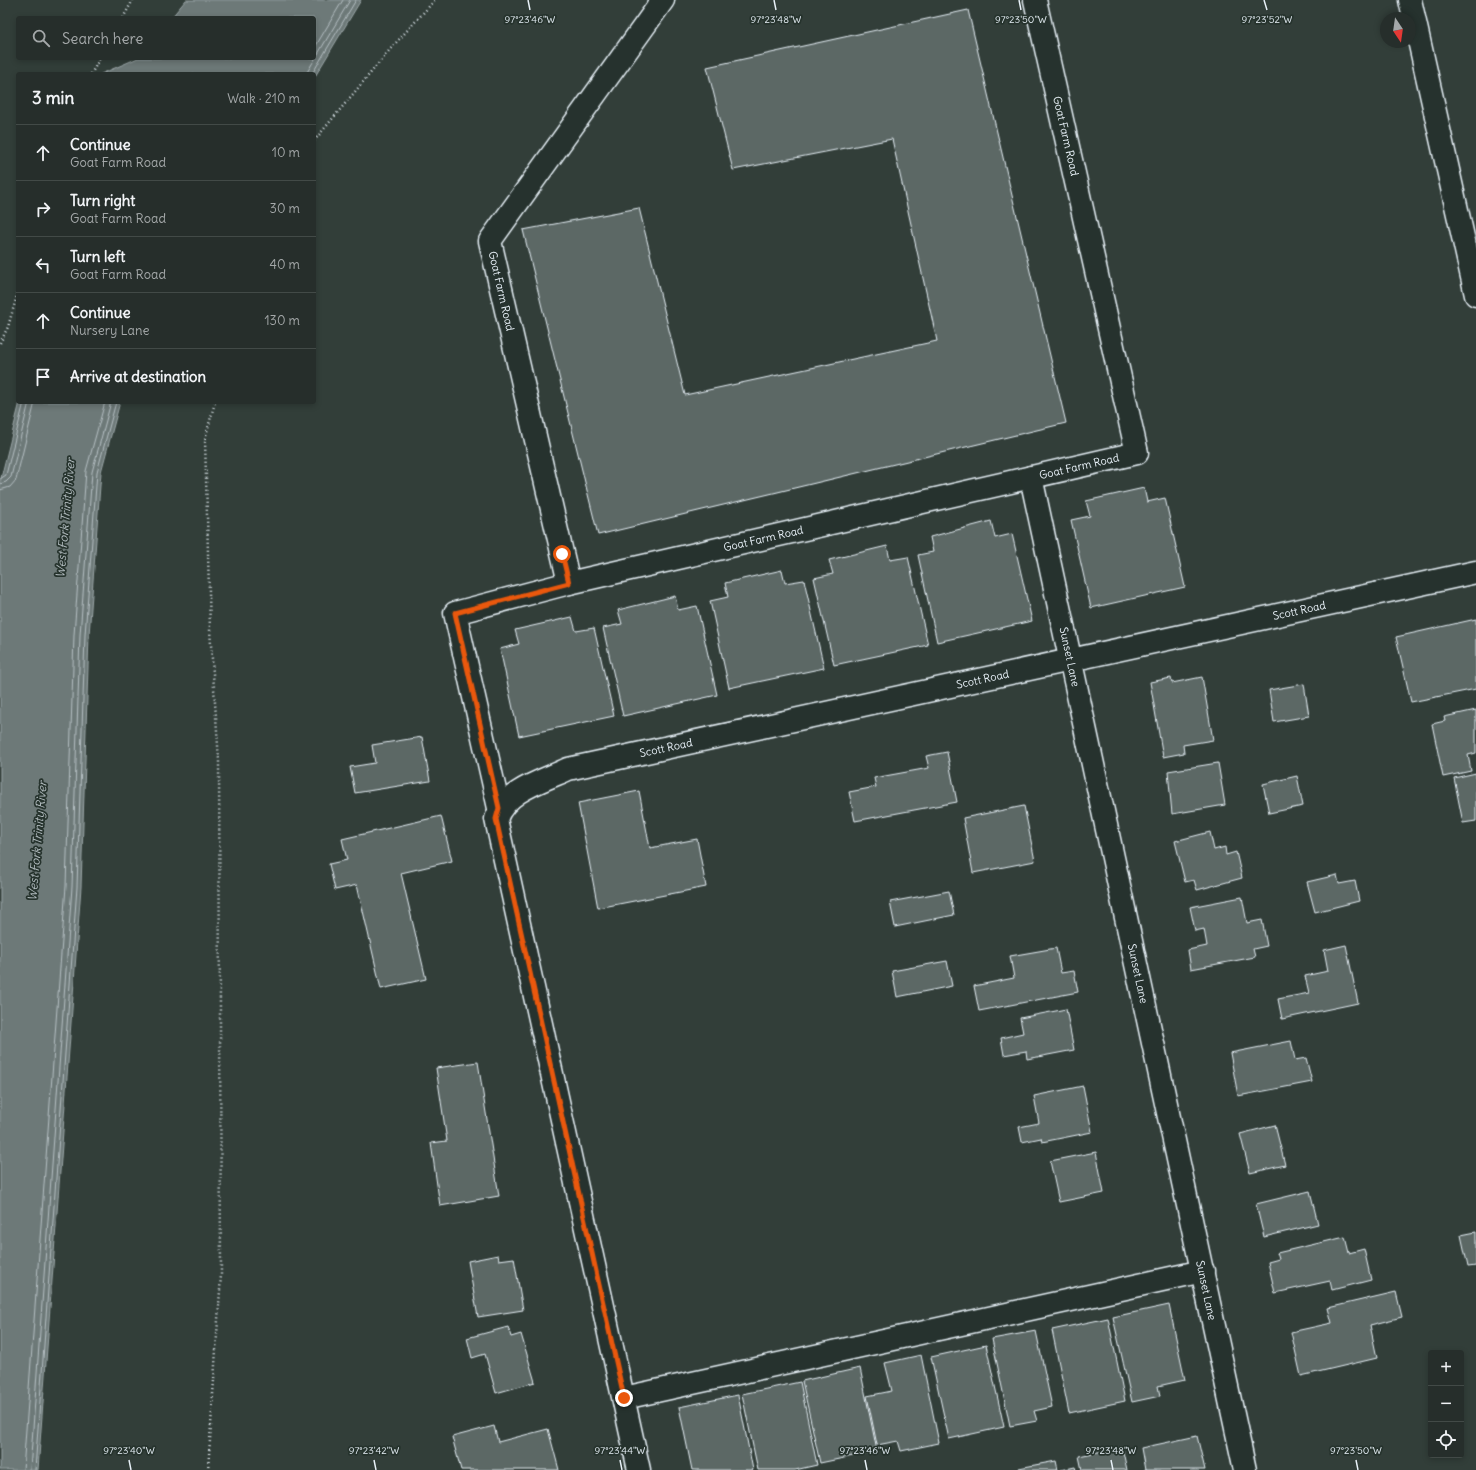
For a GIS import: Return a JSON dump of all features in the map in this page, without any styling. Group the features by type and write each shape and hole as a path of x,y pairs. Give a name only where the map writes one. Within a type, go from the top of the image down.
{"street":[{"name":"Goat Farm Road","path":"569,583 490,241 663,0"},
{"name":"Goat Farm Road","path":"499,808 455,613 569,583 1137,453 1035,0"},
{"path":"1410,0 1476,295"},
{"name":"Sunset Lane","path":"1031,477 1245,1470"},
{"name":"Scott Road","path":"499,808 512,796 568,770 1476,572"},
{"path":"499,808 496,819 639,1470"},
{"path":"624,1398 1203,1271"}],"path":[{"path":"124,16 133,0"},
{"path":"316,139 393,46 435,0"},
{"path":"92,72 99,60"},
{"path":"0,343 8,327 16,299"},
{"path":"208,1470 221,1275 219,760 210,630 205,439 214,404"}],"water":[{"path":"186,0 361,0 316,75 316,72 106,72 133,60 316,60 316,16 173,16"},
{"name":"West Fork Trinity River","path":"20,404 119,404 101,472 89,635 81,887 38,1470 0,1470 0,482"}],"building":[{"path":"968,10 1066,423 598,535 523,230 639,208 685,395 937,341 892,139 733,170 707,67"},
{"path":"1144,488 1147,502 1165,498 1185,587 1091,608 1071,520 1090,516 1086,501"},
{"path":"991,521 995,538 1012,534 1032,621 937,642 918,555 933,552 930,537"},
{"path":"887,546 890,560 908,557 928,645 834,665 814,578 833,574 829,560"},
{"path":"782,570 785,583 804,580 824,668 729,688 710,601 728,597 725,583"},
{"path":"675,596 678,610 697,606 717,695 623,716 603,628 622,624 618,610"},
{"path":"572,617 576,631 594,628 614,716 519,736 500,649 519,644 515,630"},
{"path":"1476,619 1476,689 1411,702 1396,637"},
{"path":"1202,677 1213,740 1183,745 1184,753 1163,757 1150,682 1171,678 1172,683"},
{"path":"1304,684 1309,716 1274,722 1269,690"},
{"path":"1476,710 1476,753 1468,755 1471,771 1443,777 1432,724 1445,721 1444,717"},
{"path":"422,737 430,781 355,793 350,767 375,763 372,745"},
{"path":"947,752 957,802 855,821 849,792 876,787 874,778 929,768 926,756"},
{"path":"1218,763 1225,805 1172,814 1168,771"},
{"path":"1476,773 1476,821 1463,823 1454,778"},
{"path":"1297,776 1303,806 1269,813 1263,784"},
{"path":"639,791 650,848 697,839 706,887 598,908 578,803"},
{"path":"1024,806 1035,861 973,873 963,818"},
{"path":"441,816 452,861 401,873 426,979 381,989 357,885 335,890 329,864 347,860 342,839"},
{"path":"1210,832 1214,850 1225,847 1226,855 1236,852 1242,878 1197,890 1194,880 1185,882 1175,841"},
{"path":"1337,875 1339,884 1355,881 1359,901 1315,912 1307,882"},
{"path":"949,891 954,915 895,927 890,902"},
{"path":"1242,897 1247,923 1262,920 1267,946 1253,949 1255,957 1191,969 1188,950 1207,946 1204,929 1195,931 1190,907"},
{"path":"1346,945 1358,1003 1282,1019 1278,999 1309,993 1305,976 1328,971 1324,950"},
{"path":"1056,948 1061,973 1074,971 1078,992 979,1011 974,986 1014,978 1010,956"},
{"path":"947,961 952,986 897,997 892,971"},
{"path":"1066,1009 1074,1050 1027,1059 1026,1051 1004,1055 1001,1038 1023,1033 1020,1018"},
{"path":"1291,1041 1295,1060 1306,1058 1312,1082 1238,1096 1230,1053"},
{"path":"478,1062 499,1196 440,1206 431,1143 447,1141 436,1068"},
{"path":"1083,1086 1092,1132 1042,1142 1041,1138 1022,1142 1019,1127 1039,1123 1034,1096"},
{"path":"1275,1125 1285,1165 1250,1173 1240,1134"},
{"path":"1096,1152 1104,1193 1059,1202 1050,1161"},
{"path":"1310,1191 1318,1224 1264,1237 1256,1204"},
{"path":"1476,1232 1476,1266 1468,1267 1461,1235"},
{"path":"1345,1237 1349,1253 1364,1249 1371,1280 1332,1290 1330,1281 1275,1293 1268,1262 1279,1259 1277,1253"},
{"path":"498,1255 499,1260 514,1258 523,1310 478,1317 468,1261"},
{"path":"1396,1292 1402,1317 1370,1325 1377,1358 1301,1376 1291,1332 1332,1323 1328,1308"},
{"path":"1169,1305 1185,1380 1158,1386 1160,1396 1132,1402 1113,1317"},
{"path":"1108,1318 1125,1401 1069,1413 1052,1330"},
{"path":"508,1327 511,1337 521,1334 535,1382 496,1393 485,1354 472,1358 467,1338"},
{"path":"1036,1331 1052,1407 1034,1411 1037,1421 1010,1426 992,1339"},
{"path":"986,1345 1004,1427 949,1439 931,1357"},
{"path":"921,1355 939,1443 901,1451 898,1441 877,1445 867,1396 892,1391 885,1363"},
{"path":"860,1368 877,1451 820,1463 802,1381"},
{"path":"800,1382 817,1465 795,1470 758,1470 742,1394"},
{"path":"738,1395 753,1470 692,1470 679,1407"},
{"path":"494,1426 498,1442 548,1429 559,1470 461,1470 452,1437"},
{"path":"1197,1436 1205,1470 1145,1470 1141,1448"},
{"path":"1122,1447 1127,1470 1082,1470 1079,1456"},
{"path":"1056,1461 1058,1470 1020,1470 1019,1468"},
{"path":"1075,1467 1076,1470 1061,1470"}],"route":[{"path":"562,554 569,583 455,613 499,808 496,819 624,1398"}]}
